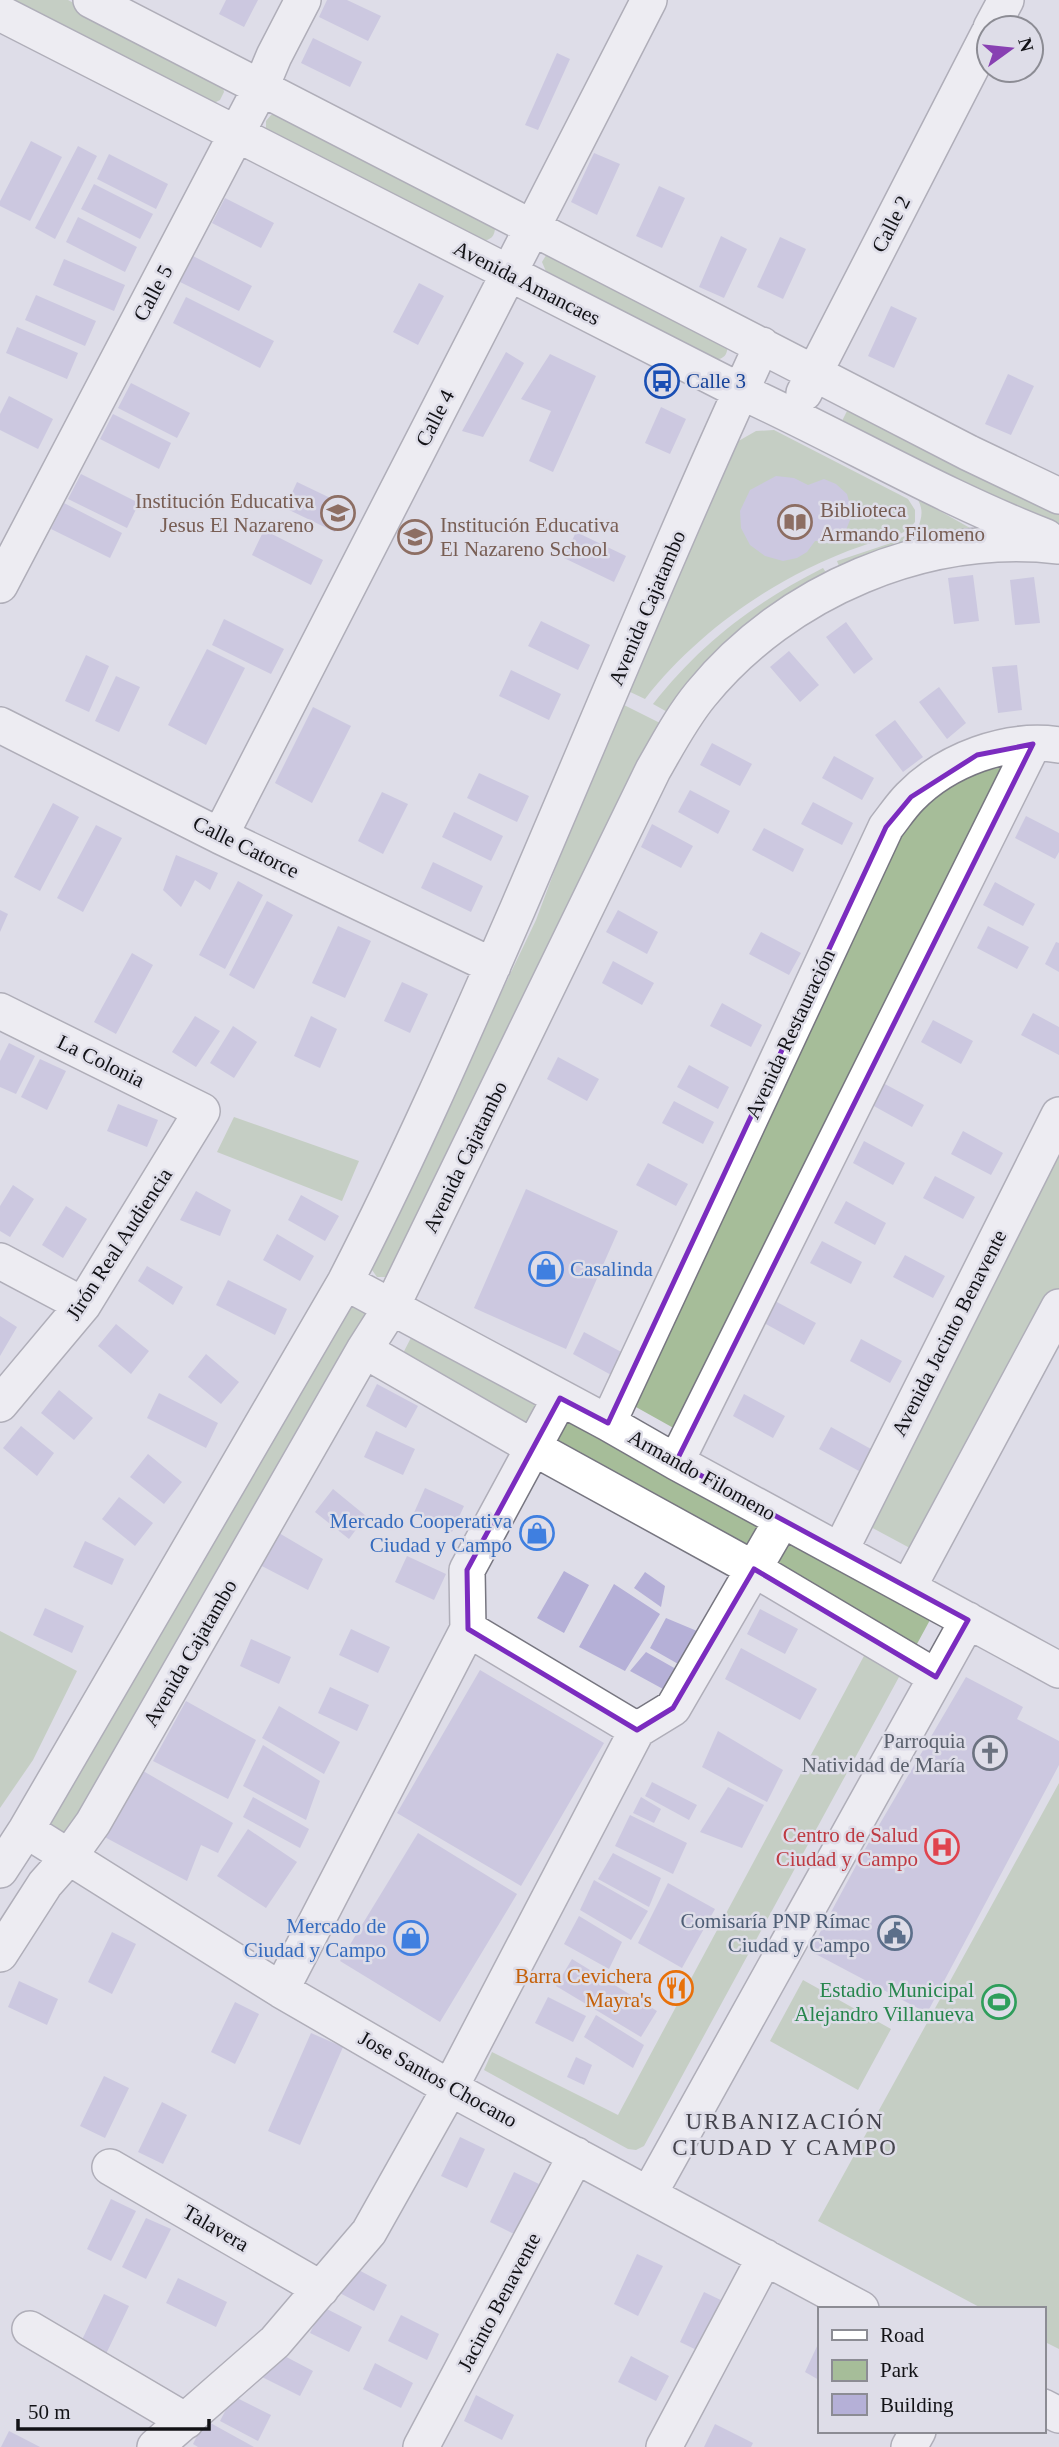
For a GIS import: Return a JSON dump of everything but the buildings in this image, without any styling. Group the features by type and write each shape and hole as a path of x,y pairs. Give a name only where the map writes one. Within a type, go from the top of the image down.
{"street":[{"path":"91,0 969,453 1059,496"},
{"name":"Calle 5","path":"0,585 261,88 303,0"},
{"name":"Calle 4","path":"220,835 649,0"},
{"name":"Avenida Amancaes","path":"0,13 740,391 970,505 1059,544"},
{"name":"Calle 2","path":"793,415 975,61"},
{"name":"Avenida Cajatambo","path":"0,1870 26,1830 345,1282 399,1175 493,966 762,345"},
{"name":"Avenida Cajatambo","path":"0,1954 45,1884 93,1823 364,1350 392,1306 653,770 700,695 732,660 767,631 803,605 852,580 897,562 948,549 993,543 1059,544"},
{"name":"Calle Catorce","path":"0,725 220,835 493,966"},
{"name":"Avenida Restauración","path":"608,1423 886,827 911,797 941,772 976,755 1014,745 1046,745"},
{"path":"676,1462 1046,745"},
{"name":"La Colonia","path":"0,1011 202,1111"},
{"name":"Jirón Real Audiencia","path":"0,1404 83,1305 202,1111"},
{"name":"Avenida Jacinto Benavente","path":"840,1551 1059,1115"},
{"path":"0,1261 83,1305"},
{"name":"Armando Filomeno","path":"345,1282 1059,1670"},
{"path":"908,1588 1059,1307"},
{"path":"364,1350 534,1448 754,1569 936,1677"},
{"path":"281,1990 468,1629 467,1570 560,1398"},
{"path":"155,2447 275,2342 369,2232 450,2088 637,1730 673,1708 782,1520"},
{"path":"649,2194 968,1620"},
{"path":"468,1629 637,1730"},
{"name":"Jose Santos Chocano","path":"26,1830 281,1990 450,2088 857,2307"},
{"name":"Jacinto Benavente","path":"421,2447 576,2155"},
{"name":"Talavera","path":"110,2167 321,2290"},
{"path":"664,2447 765,2257"},
{"path":"30,2329 186,2421"}],"highlighted area":[{"path":"1033,744 676,1462 968,1620 936,1677 754,1569 673,1708 637,1730 468,1629 467,1570 560,1398 608,1423 886,827 911,797 977,755"}],"green space":[{"path":"9,0 68,0 217,78 222,83 224,92 220,100 214,103"},
{"path":"281,114 495,224 493,235 489,239 477,240 266,130 266,121 271,115"},
{"path":"548,252 727,342 726,353 723,358 712,359 548,276 542,262"},
{"path":"852,401 1059,505 1059,529 841,423"},
{"path":"774,430 908,499 915,510 915,522 904,532 828,559 762,594 699,642 679,660 645,699 626,690 735,443 756,431"},
{"path":"917,498 970,528 922,539 840,569 837,561 888,544 917,530 922,514"},
{"path":"823,568 827,574 671,714 653,704 690,662 730,626 774,595"},
{"path":"618,702 664,725 390,1277 377,1277 372,1270 372,1263 536,920"},
{"path":"1008,766 686,1435 627,1402 903,828 937,795 974,773"},
{"path":"234,1117 359,1161 342,1201 217,1152"},
{"path":"1059,1144 1059,1299 921,1554 867,1525"},
{"path":"355,1301 367,1313 82,1816 64,1836 48,1825 337,1318"},
{"path":"415,1330 930,1620 644,2146 636,2150 628,2149 484,2070 492,2052 618,2115 880,1626 400,1359"},
{"path":"0,1631 77,1671 33,1760 0,1808"},
{"name":"Estadio Municipal Alejandro Villanueva","path":"1059,1783 1059,2349 1045,2342 1045,2307 979,2307 818,2221"},
{"path":"803,1980 891,2029 858,2090 770,2041"}],"place":[{"name":"Calle 3","path":"662,381"},
{"name":"Institución Educativa Jesus El Nazareno","path":"338,513"},
{"name":"Biblioteca Armando Filomeno","path":"795,522"},
{"name":"Institución Educativa El Nazareno School","path":"415,537"},
{"name":"Casalinda","path":"546,1269"},
{"name":"Mercado Cooperativa Ciudad y Campo","path":"537,1533"},
{"name":"Parroquia Natividad de María","path":"990,1753"},
{"name":"Centro de Salud Ciudad y Campo","path":"942,1847"},
{"name":"Comisaría PNP Rímac Ciudad y Campo","path":"895,1933"},
{"name":"Mercado de Ciudad y Campo","path":"411,1938"},
{"name":"Barra Cevichera Mayra's","path":"676,1988"},
{"name":"Estadio Municipal Alejandro Villanueva","path":"999,2002"}],"district":[{"name":"URBANIZACIÓN CIUDAD Y CAMPO","path":"785,2134"}]}
